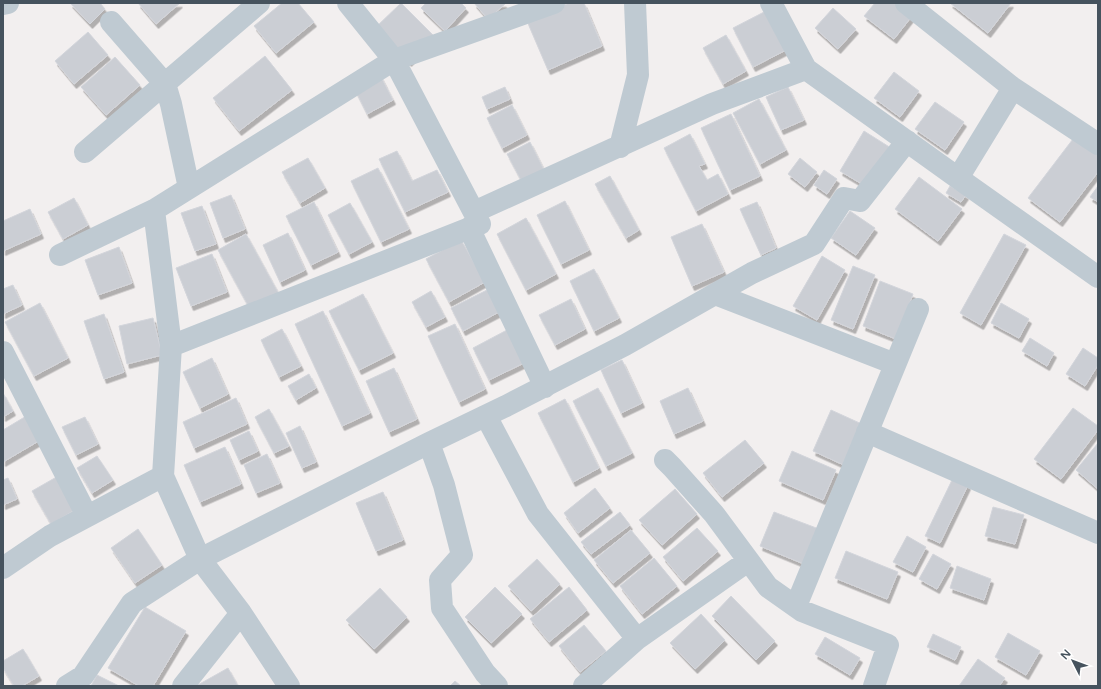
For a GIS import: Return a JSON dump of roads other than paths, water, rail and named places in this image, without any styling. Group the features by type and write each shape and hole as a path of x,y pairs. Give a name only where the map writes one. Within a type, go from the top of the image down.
{"street":[{"path":"3,4 8,3"},
{"path":"85,152 260,3"},
{"path":"348,3 394,60 471,220 545,387"},
{"path":"60,255 154,210 394,60 527,8 554,3"},
{"path":"620,147 638,75 635,3"},
{"path":"771,3 806,69 1098,277"},
{"path":"906,3 1014,88 1098,144"},
{"path":"111,22 165,84 171,104 189,188"},
{"path":"171,346 471,220 712,104 806,69"},
{"path":"958,178 1014,88"},
{"path":"67,686 83,676 132,603 200,559 429,443 545,387 625,345 752,273 814,244 844,198 860,201 907,142"},
{"path":"154,210 171,346 163,476 200,559 241,613 289,686"},
{"path":"715,294 895,364"},
{"path":"796,606 918,309"},
{"path":"3,352 87,516"},
{"path":"486,416 538,514 637,639"},
{"path":"867,432 1098,534"},
{"path":"429,443 444,485 462,555 440,580 442,608 485,673 497,686"},
{"path":"665,460 714,514 768,587 802,611 888,645 874,686"},
{"path":"3,568 50,536 163,476"},
{"path":"584,686 637,639 748,561"},
{"path":"183,686 241,613"}]}
